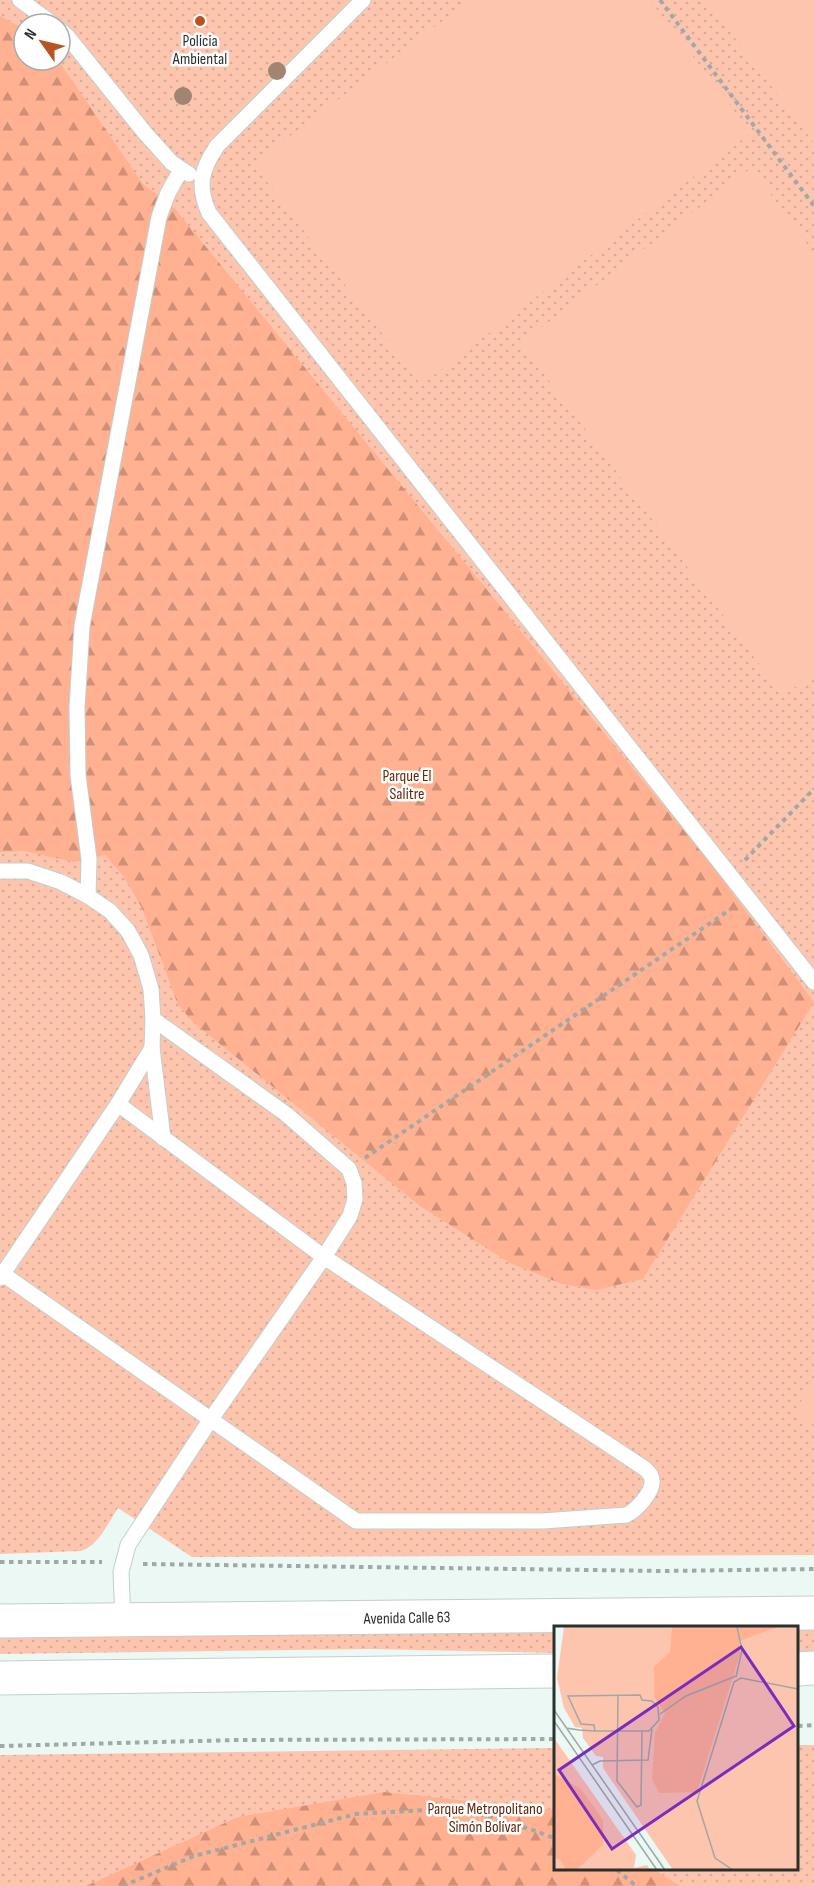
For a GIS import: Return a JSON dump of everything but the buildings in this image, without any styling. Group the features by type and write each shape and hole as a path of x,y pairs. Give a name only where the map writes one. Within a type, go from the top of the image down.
{"main road":[{"name":"Avenida Calle 63","path":"0,1621 577,1622 814,1613"},
{"path":"799,1669 814,1668"},
{"path":"0,1678 554,1671"}],"lane":[{"path":"20,0 36,12"},
{"path":"363,0 217,146 208,159 202,178 203,200 209,213 814,982"},
{"path":"72,42 172,163 181,170 202,178"},
{"path":"88,896 89,859 78,775 77,707 82,626 159,217 168,193 181,170"},
{"path":"0,871 28,871 61,882 110,911 128,931 141,955 151,989 152,1048 163,1138"},
{"path":"123,1620 121,1582 128,1545 211,1419 324,1257 350,1216 355,1199 354,1183 349,1169 286,1114 153,1019"},
{"path":"118,1104 324,1257 644,1468 650,1473 652,1481 639,1506 634,1512 626,1515 543,1521 356,1521 1,1275 118,1104 152,1048"}],"path":[{"path":"660,0 814,206"},
{"path":"730,876 814,789"},
{"path":"349,1169 746,898"},
{"path":"0,1562 664,1571 814,1569"},
{"path":"799,1726 814,1725"},
{"path":"0,1746 237,1740 554,1739"},
{"path":"123,1886 194,1856 356,1814 459,1808 554,1838"},
{"path":"619,1871 636,1886"}],"green space":[{"name":"Parque El Salitre","path":"0,0 814,0 814,1555 192,1557 118,1508 98,1539 81,1551 0,1554"},
{"path":"470,0 650,0 751,133 421,385 253,164"},
{"path":"706,0 814,0 814,143"},
{"path":"0,16 12,22 12,72 66,72 143,184 175,209 704,855 814,1002 643,1279 596,1290 562,1284 510,1263 420,1206 194,1023 178,1005 142,908 124,877 105,855 74,862 24,851 0,852"},
{"path":"751,168 814,253 814,673 783,696 521,343"},
{"path":"814,1381 814,1425 794,1412"},
{"path":"799,1629 814,1629 814,1655 799,1655"},
{"path":"554,1632 554,1653 370,1649 0,1654 0,1638"},
{"name":"Parque Metropolitano Simón Bolívar","path":"799,1745 814,1745 814,1886 0,1886 0,1755 554,1748 554,1871 799,1871"},
{"path":"384,1792 554,1810 554,1871 657,1871 680,1886 86,1886 238,1817"}],"place":[{"name":"Policia Ambiental","path":"200,21"}]}
